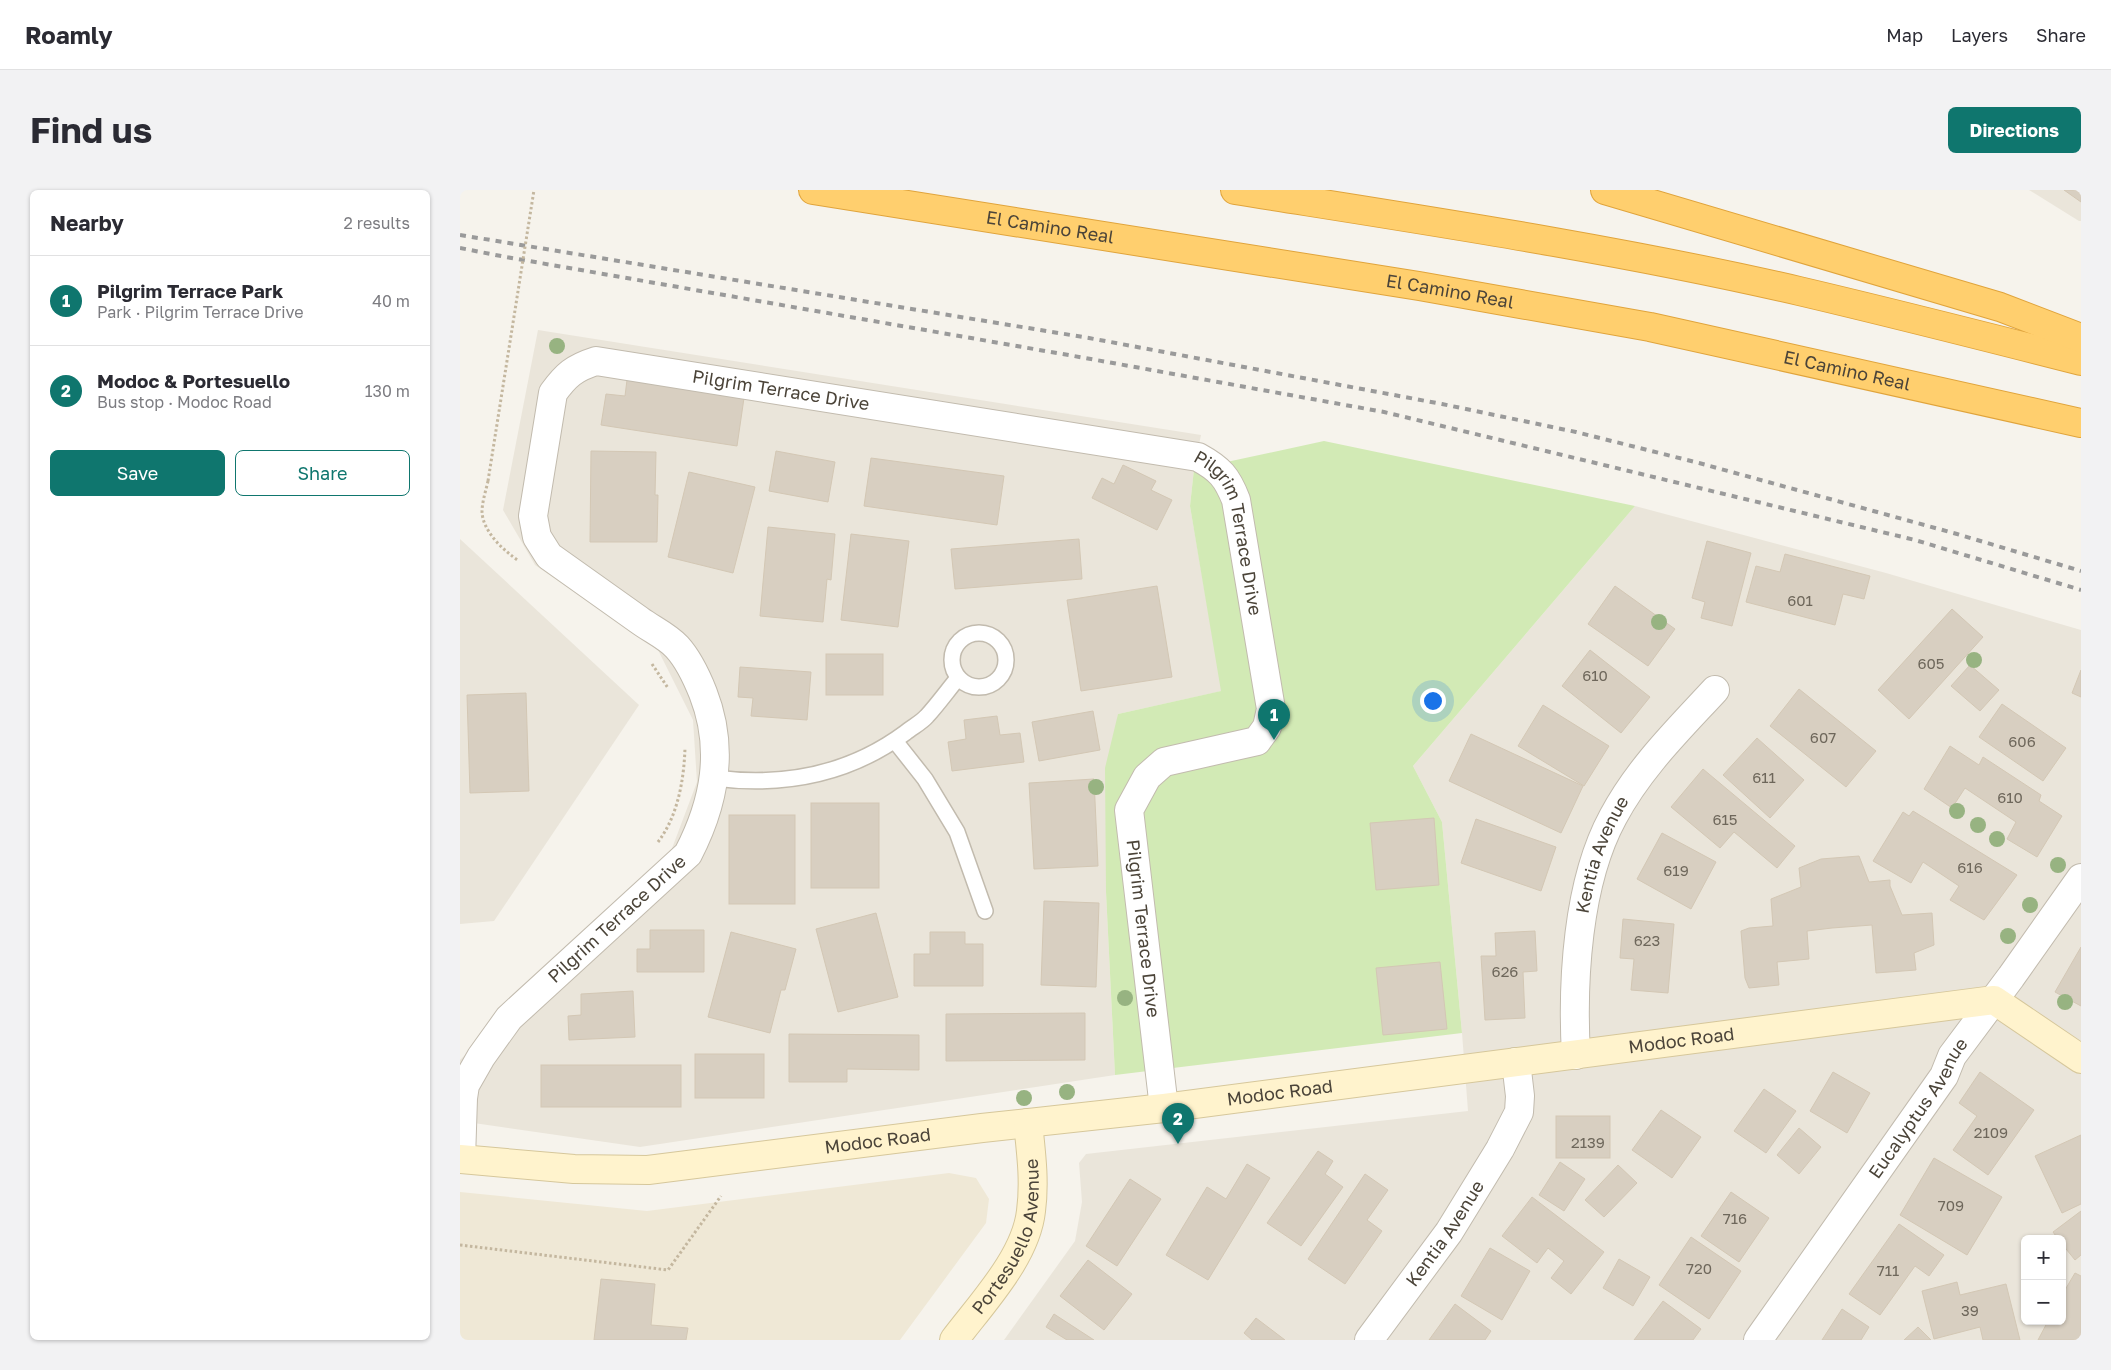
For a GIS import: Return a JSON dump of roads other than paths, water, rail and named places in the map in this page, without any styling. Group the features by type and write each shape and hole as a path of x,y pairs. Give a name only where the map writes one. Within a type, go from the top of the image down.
{"highway":[{"name":"El Camino Real","path":"813,190 1419,286 1640,326 2079,423"},
{"path":"1235,190 1620,255 1798,291 2081,361"},
{"path":"1604,190 2000,306 2081,338"}],"street":[{"name":"Pilgrim Terrace Drive","path":"461,1159 465,1085 481,1057 509,1018 688,854 708,808 714,778 717,750 712,714 697,678 676,647 549,556 537,537 532,516 553,393 564,378 580,366 596,361 1198,457 1216,466 1229,481 1236,500 1271,709 1267,727 1257,741 1164,762 1147,777 1130,810 1164,1108"},
{"name":"Kentia Avenue","path":"1576,1055 1575,1022 1578,958 1592,865 1613,817 1654,755 1715,690"},
{"name":"Eucalyptus Avenue","path":"1758,1340 1944,1076 1952,1056 2081,878"},
{"name":"Modoc Road","path":"461,1159 574,1169 648,1170 1164,1108 1994,1000"},
{"path":"1994,1000 2081,1059"},
{"name":"Kentia Avenue","path":"1369,1340 1449,1232 1500,1149 1519,1112 1520,1096 1516,1062"},
{"name":"Portesuello Avenue","path":"954,1340 1010,1265 1024,1238 1031,1212 1033,1188 1028,1123"}],"lane":[{"path":"714,778 750,782 802,778 849,765 885,748 926,717 958,678"},
{"path":"894,741 926,779 957,832 985,911"}],"railway":[{"path":"460,235 1089,338 1442,404 1576,432 1699,463 1957,534 2081,571"},
{"path":"460,248 1384,412 1915,540 2081,590"}],"place":[{"name":"Pilgrim Terrace Park","path":"1274,740"},
{"name":"Modoc & Portesuello","path":"1178,1144"}]}
